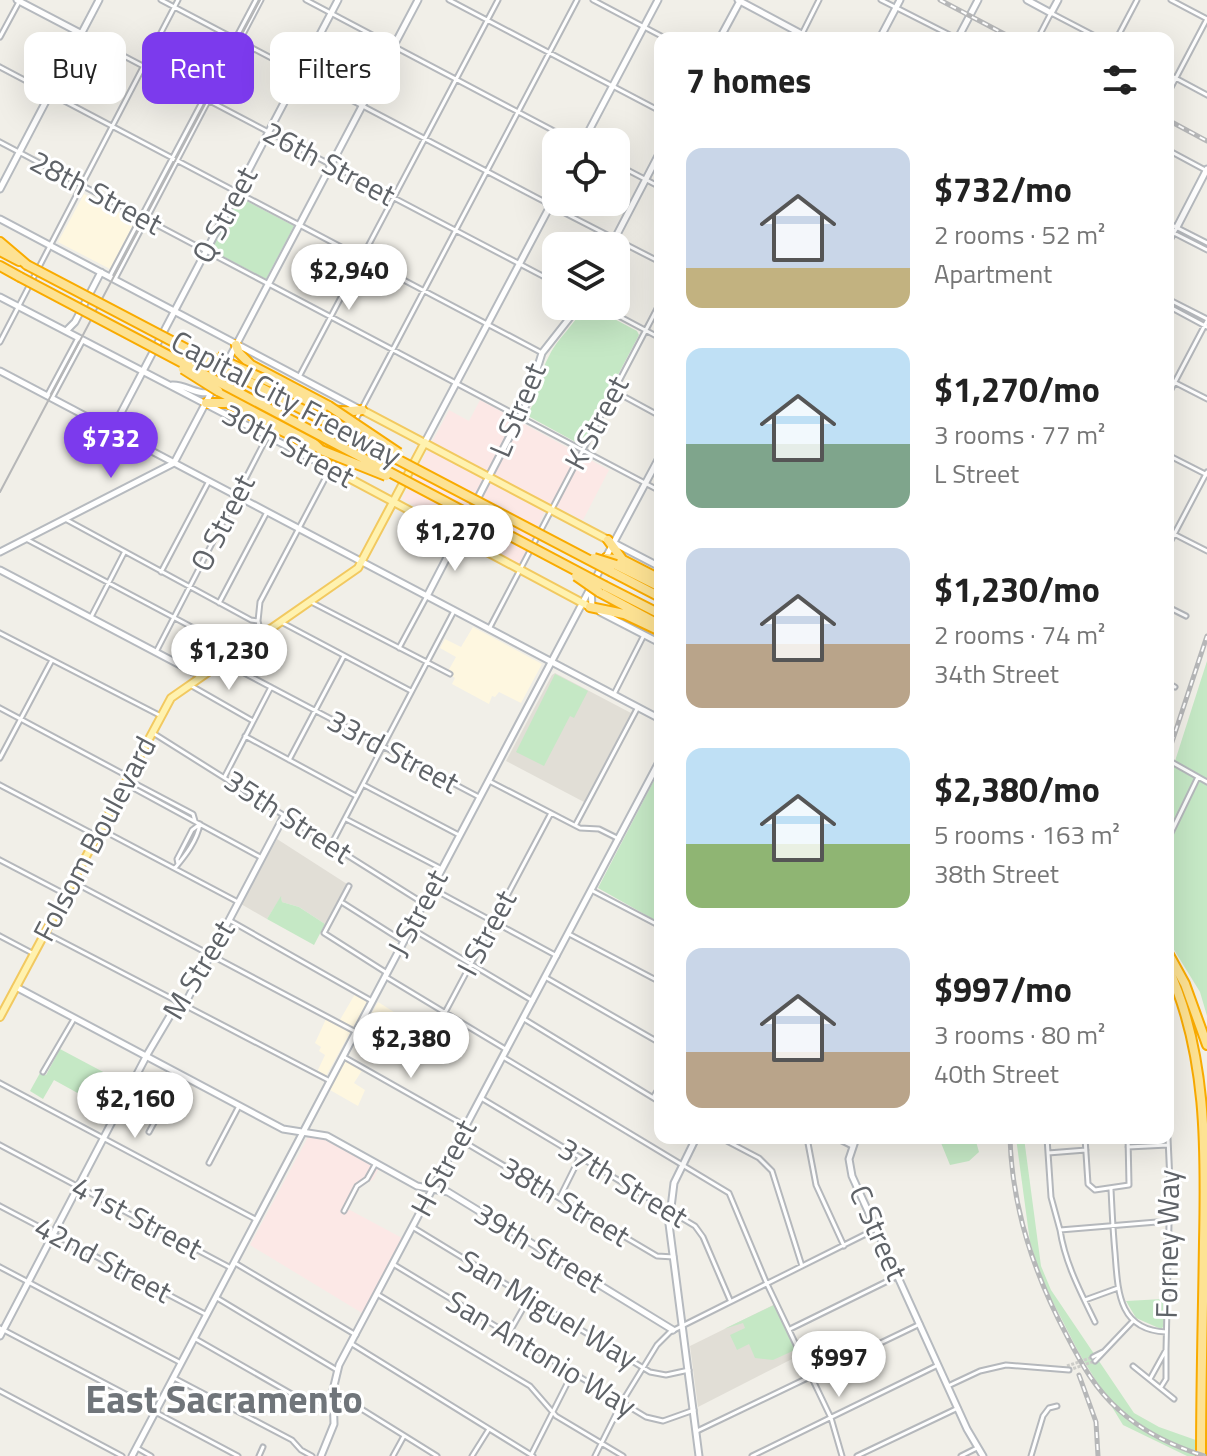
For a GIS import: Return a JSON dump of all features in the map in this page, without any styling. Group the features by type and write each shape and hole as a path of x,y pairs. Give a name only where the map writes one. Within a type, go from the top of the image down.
{"highway":[{"name":"Capital City Freeway","path":"0,242 27,265 571,550 617,566"},
{"path":"0,251 27,265"},
{"name":"Capital City Freeway","path":"0,268 552,559 602,589"},
{"path":"180,344 270,382 330,412 362,410"},
{"path":"236,345 244,360 335,410 433,476"},
{"path":"160,352 215,392 307,437 323,452 330,468"},
{"path":"206,403 227,403 303,442 428,493"},
{"path":"611,543 617,566 654,584"},
{"path":"606,558 654,593"},
{"path":"617,566 654,577"},
{"path":"602,589 654,611"},
{"path":"602,589 654,621"},
{"path":"586,605 624,614 654,628"},
{"path":"1174,964 1185,984 1207,1045"},
{"path":"1174,980 1195,1032 1206,1093 1201,1456"}],"main road":[{"name":"26th Street","path":"19,0 78,32"},
{"path":"83,32 99,0"},
{"name":"Q Street","path":"321,32 338,0"},
{"path":"400,34 418,0"},
{"path":"590,128 658,0"},
{"path":"723,32 739,0 794,32"},
{"path":"883,32 900,0"},
{"path":"960,32 978,0"},
{"path":"1027,0 1051,13 1058,0"},
{"path":"0,189 44,104"},
{"name":"Q Street","path":"112,430 283,104"},
{"path":"0,552 174,463 215,392 236,345 362,105"},
{"path":"618,232 654,163"},
{"path":"1175,230 1206,172"},
{"path":"362,562 544,216"},
{"path":"0,219 654,564"},
{"path":"66,331 75,322 101,272"},
{"name":"30th Street","path":"0,297 654,640"},
{"name":"L Street","path":"427,596 521,417 542,353 568,320"},
{"path":"0,371 654,716"},
{"path":"171,386 177,385 198,393 215,392"},
{"path":"586,605 591,586 611,543 654,468"},
{"name":"Folsom Boulevard","path":"1,1012 171,698 362,562"},
{"path":"0,570 201,676"},
{"name":"J Street","path":"132,1456 551,661 586,605"},
{"path":"187,669 190,684"},
{"name":"H Street","path":"321,1456 332,1432 337,1370 654,772"},
{"name":"M Street","path":"1,1331 146,1057 174,1009 188,998 284,816"},
{"name":"39th Street","path":"16,987 283,1129 327,1136 417,1186 448,1192 673,1330"},
{"path":"308,1123 327,1136"},
{"path":"283,1129 299,1139"},
{"path":"693,1144 672,1191 669,1212 699,1456"},
{"name":"C Street","path":"852,1146 851,1171 938,1365 983,1456"}],"street":[{"path":"0,37 19,0"},
{"path":"161,0 222,32"},
{"path":"162,32 178,0"},
{"path":"242,32 259,0"},
{"path":"306,0 367,32"},
{"path":"449,0 654,108"},
{"path":"299,377 498,0"},
{"path":"261,634 258,621 260,602 577,0"},
{"path":"593,0 654,32"},
{"path":"803,32 819,0"},
{"path":"881,0 945,32"},
{"path":"1120,32 1137,0"},
{"path":"1171,0 1207,19 1174,82"},
{"path":"1041,32 1051,13 1087,32"},
{"path":"400,49 548,128"},
{"path":"0,67 24,79"},
{"path":"0,342 142,71"},
{"path":"1176,78 1207,95"},
{"path":"71,104 542,353"},
{"path":"112,278 203,104"},
{"name":"26th Street","path":"215,104 542,276"},
{"path":"362,105 542,201"},
{"name":"28th Street","path":"0,142 654,488"},
{"path":"1174,153 1206,172"},
{"path":"630,172 654,184"},
{"path":"572,216 603,232"},
{"path":"1175,230 1207,243"},
{"path":"1175,230 1207,250"},
{"path":"630,246 654,259"},
{"path":"1174,303 1206,323"},
{"path":"1174,309 1206,323"},
{"name":"K Street","path":"489,629 654,315"},
{"path":"626,320 654,335"},
{"path":"1206,323 1175,382 1207,399"},
{"path":"49,397 80,339"},
{"path":"614,391 654,413"},
{"name":"O Street","path":"156,652 268,435"},
{"path":"1174,458 1207,474 1174,534 1207,551"},
{"path":"161,572 209,481"},
{"path":"219,603 267,512"},
{"path":"65,519 190,588 258,621"},
{"path":"26,539 237,651"},
{"path":"91,617 124,553"},
{"name":"L Street","path":"399,648 427,596"},
{"path":"310,601 450,674"},
{"path":"331,845 455,610"},
{"path":"1174,610 1186,616"},
{"path":"281,622 411,691"},
{"path":"0,633 161,716"},
{"path":"614,694 644,635"},
{"path":"289,760 344,656"},
{"path":"0,758 52,660"},
{"name":"33rd Street","path":"222,661 479,797"},
{"path":"190,684 253,721"},
{"path":"225,776 271,687"},
{"path":"576,826 638,707"},
{"path":"0,708 127,779 134,786 138,785 193,814 198,822 262,858"},
{"name":"35th Street","path":"152,732 423,903"},
{"path":"245,736 356,796"},
{"path":"1174,763 1207,782"},
{"path":"1174,827 1198,777"},
{"name":"33rd Street","path":"488,780 576,826 599,829 619,839"},
{"path":"363,784 459,835"},
{"path":"0,785 238,902"},
{"name":"I Street","path":"423,1054 551,813"},
{"path":"345,818 442,869"},
{"path":"175,869 198,832 198,822"},
{"path":"0,860 65,894"},
{"path":"72,882 356,1032"},
{"path":"349,886 324,933 444,1013 507,1050"},
{"path":"431,888 557,956"},
{"path":"592,890 654,923"},
{"path":"341,902 403,941"},
{"path":"229,920 372,1001"},
{"path":"410,928 533,1001"},
{"path":"45,932 330,1081"},
{"path":"569,934 654,979"},
{"path":"0,936 34,954"},
{"path":"545,977 654,1040"},
{"path":"43,1072 74,1019"},
{"path":"524,1019 653,1098"},
{"path":"343,1056 466,1126"},
{"path":"503,1057 729,1193 767,1284 831,1418 842,1456"},
{"path":"149,1132 180,1075"},
{"path":"0,1083 257,1220"},
{"name":"37th Street","path":"481,1098 700,1231 730,1300"},
{"path":"209,1163 239,1106"},
{"name":"38th Street","path":"459,1139 657,1256 674,1257"},
{"path":"732,1144 759,1158 772,1171 802,1266"},
{"path":"808,1144 816,1185 844,1246"},
{"path":"848,1144 852,1146"},
{"path":"1047,1144 1051,1197 1062,1246 1095,1322"},
{"path":"1086,1144 1090,1187 1095,1190 1129,1185 1128,1147 1168,1145"},
{"name":"41st Street","path":"0,1145 233,1265 356,1335"},
{"name":"Forney Way","path":"1161,1387 1166,1379 1168,1145"},
{"path":"1048,1153 1086,1150"},
{"path":"560,1199 580,1157"},
{"path":"344,1211 357,1186 367,1179 376,1163"},
{"path":"1111,1189 1118,1288 1125,1311 1133,1321 1150,1331 1167,1332"},
{"name":"42nd Street","path":"0,1206 207,1315"},
{"path":"1060,1230 1169,1221"},
{"name":"San Miguel Way","path":"412,1227 644,1368 666,1375 689,1370"},
{"path":"595,1456 622,1402 661,1340 673,1330 876,1229"},
{"name":"San Antonio Way","path":"393,1264 646,1417 663,1421 694,1410"},
{"path":"0,1267 181,1363"},
{"path":"788,1329 898,1276"},
{"path":"1085,1300 1118,1288"},
{"path":"377,1294 530,1386 552,1412 623,1456"},
{"name":"42nd Street","path":"216,1297 337,1370"},
{"path":"508,1334 529,1298"},
{"path":"1094,1359 1133,1321"},
{"path":"697,1431 920,1324"},
{"path":"1,1331 238,1456"},
{"path":"194,1338 311,1405 351,1403 437,1456"},
{"path":"351,1343 532,1455 572,1374"},
{"name":"Forney Way","path":"1150,1379 1166,1350"},
{"path":"752,1456 938,1365"},
{"path":"948,1386 993,1367 1024,1365 1068,1368"},
{"path":"1133,1366 1174,1399"},
{"path":"174,1378 292,1440 312,1456"},
{"path":"0,1391 122,1456"},
{"path":"1031,1456 1043,1416 1049,1408 1057,1406"},
{"path":"857,1456 958,1408"},
{"path":"472,1456 489,1428"},
{"path":"393,1456 404,1436"},
{"path":"259,1456 263,1447"},
{"path":"136,1448 151,1456"},
{"path":"961,1456 977,1448"}],"shaded area":[{"path":"84,194 135,221 110,269 58,242"},
{"path":"480,400 609,470 583,520 549,503 519,566 402,499 449,410 469,421"},
{"path":"473,627 542,664 521,703 499,692 492,696 489,704 452,684 455,678 447,673 456,657 440,648 445,639 461,647"},
{"path":"555,673 631,713 584,802 506,761"},
{"path":"277,839 347,884 325,924 299,907 282,902 281,897 267,919 241,904"},
{"path":"355,994 367,1002 326,1076 317,1072 325,1055 315,1043 326,1019 337,1025"},
{"path":"378,1002 405,1019 396,1034 384,1029 378,1038 363,1030"},
{"path":"346,1060 363,1069 354,1083 365,1090 358,1106 330,1090"},
{"path":"308,1137 323,1139 379,1168 373,1180 362,1183 348,1209 402,1238 362,1313 250,1245"},
{"path":"775,1304 800,1355 698,1407 690,1346"}],"green space":[{"path":"239,197 294,226 266,279 211,250"},
{"path":"575,320 616,320 639,335 581,445 527,413 534,402 545,365"},
{"path":"1207,661 1207,1016 1200,992 1174,950 1175,761"},
{"path":"555,674 588,691 574,718 570,716 544,766 516,752"},
{"path":"654,781 654,920 598,888"},
{"path":"281,896 282,902 299,907 325,924 314,945 267,919"},
{"path":"60,1049 107,1074 92,1101 54,1080 43,1099 30,1091 40,1073 46,1075"},
{"path":"941,1144 977,1144 979,1152 969,1161 950,1165"},
{"path":"1017,1144 1025,1144 1041,1266 1051,1290 1134,1413 1159,1427 1207,1444 1207,1456 1187,1456 1123,1425 1079,1353 1043,1283 1030,1242"},
{"path":"1163,1299 1164,1326 1161,1329 1136,1318 1126,1301"},
{"path":"774,1305 795,1350 773,1360 755,1358 749,1344 737,1350 730,1335 745,1328 743,1323 724,1329"}],"tunnel":[{"path":"1067,1366 1093,1357"},
{"path":"1069,1370 1095,1361"}],"tram line":[{"path":"0,492 260,0"}],"railway":[{"path":"940,0 1001,32"},
{"path":"1174,123 1207,141"},
{"path":"1174,736 1207,636"},
{"path":"1010,1144 1020,1215 1035,1265 1055,1313 1083,1366 1110,1402 1128,1418 1159,1438 1204,1456"},
{"path":"1079,1375 1096,1422 1098,1456"}],"district":[{"name":"East Sacramento","path":"224,1400"}]}
